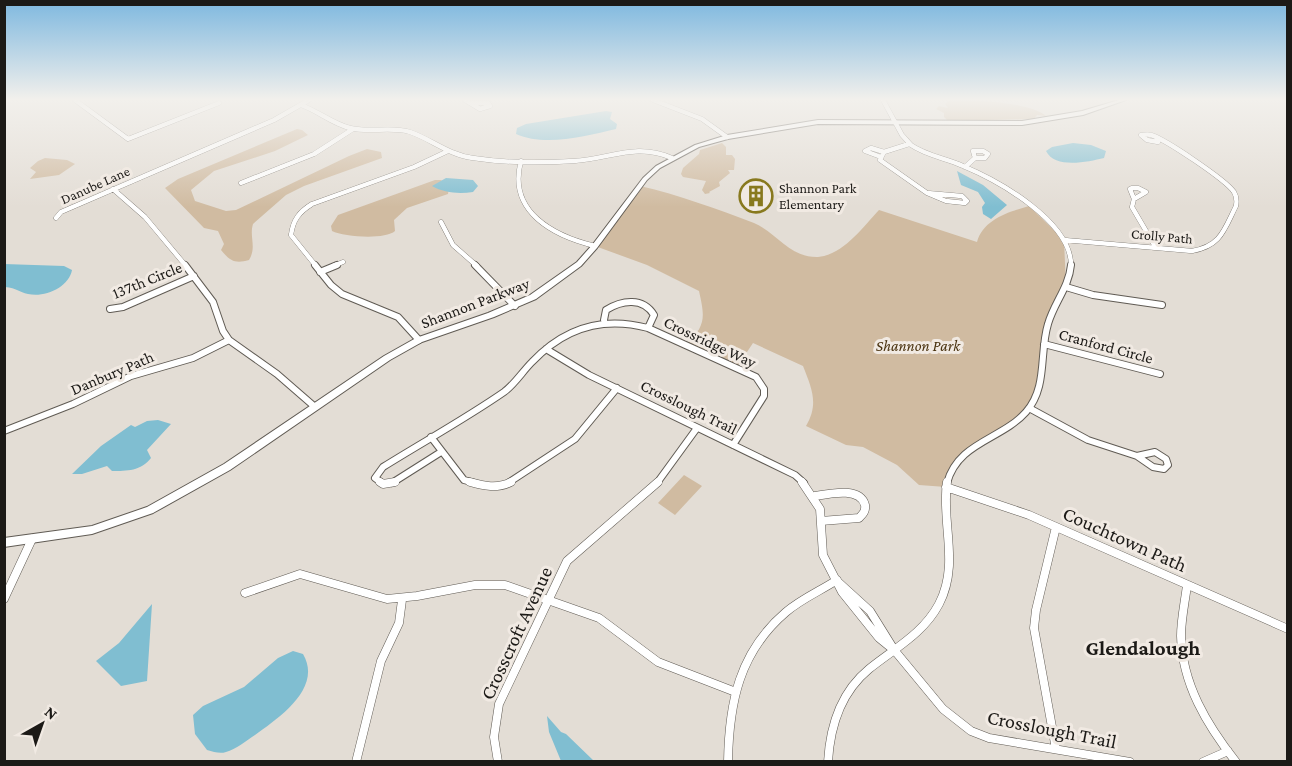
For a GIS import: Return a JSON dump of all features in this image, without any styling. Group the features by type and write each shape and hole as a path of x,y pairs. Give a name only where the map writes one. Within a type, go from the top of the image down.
{"street":[{"name":"Danube Lane","path":"56,218 61,212 236,136"},
{"path":"241,183 322,150 346,136"},
{"path":"419,136 448,151 472,158 576,161 638,150 656,151 672,158"},
{"name":"Shannon Parkway","path":"4,543 92,530 150,510 227,467 387,358 419,340 514,306 556,282 579,264 595,246 645,178 672,158 698,146 735,136"},
{"path":"828,762 833,727 846,695 860,677 904,646 932,615 946,584 950,543 946,488 952,469 964,453 1015,422 1029,408 1040,386 1044,344 1050,316 1066,288 1072,264 1064,240 1044,218 1003,187 965,166 924,153 909,144 901,136"},
{"name":"Crolly Path","path":"1064,240 1192,251 1214,246 1237,200 1231,189 1197,161 1158,142"},
{"path":"909,144 882,154 882,163 927,194 952,203 967,201 962,196 927,194"},
{"path":"419,340 399,317 342,294 320,272 291,235 293,222 303,210 322,198 414,167 448,151"},
{"path":"965,166 975,158"},
{"path":"521,161 517,173 517,185 534,217 557,234 595,246"},
{"path":"113,189 145,217 194,276 213,302 223,331 229,340 277,374 315,407"},
{"path":"1134,199 1131,204 1133,210 1156,248"},
{"path":"441,222 453,245 492,280 514,306"},
{"path":"320,272 343,262"},
{"name":"137th Circle","path":"110,309 123,307 194,276"},
{"path":"1066,288 1162,305"},
{"name":"Crossridge Way","path":"604,320 606,310 616,305 641,302 649,306 654,315 648,328"},
{"name":"Crossridge Way","path":"441,452 391,484 383,484 375,478 383,467 510,388 546,349 573,332 604,320 629,322 648,328 748,372 761,383 764,396 761,403 733,445"},
{"name":"Danbury Path","path":"4,431 73,404 131,376 193,358 229,340"},
{"name":"Cranford Circle","path":"1044,344 1160,374"},
{"name":"Crosslough Trail","path":"546,349 589,375 795,475 815,496 820,509 823,555 842,592 879,638 895,651 944,709 964,727 989,738 1130,762"},
{"path":"431,437 460,477 470,483 484,486 503,486 575,439 617,388"},
{"path":"1029,408 1088,440 1137,456"},
{"name":"Crosscroft Avenue","path":"498,762 494,736 500,704 548,599 572,555 654,488 697,428"},
{"name":"Couchtown Path","path":"946,488 1021,512 1287,629"},
{"path":"815,496 845,493 855,495 865,506 864,513 859,518 821,521"},
{"path":"1056,527 1036,610 1034,628 1056,749"},
{"path":"4,599 32,539"},
{"path":"245,594 300,574 377,598 402,600 455,586 494,583 548,599 599,618 665,665 733,691"},
{"path":"728,762 728,726 733,691 747,658 770,627 795,605 837,580"},
{"path":"1187,585 1181,635 1184,665 1202,711 1236,762"},
{"path":"356,762 381,661 399,623 402,600"},
{"path":"1206,761 1228,751"}],"green space":[{"path":"281,136 306,136 275,151 214,171 191,190 195,201 226,211 236,210 367,149 381,152 382,158 304,186 286,195 253,224 251,255 249,260 240,262 233,261 221,250 224,244 218,231 204,228 165,188 178,179"},
{"path":"722,143 726,147 726,155 732,155 735,159 734,170 728,170 730,173 719,182 720,186 705,194 702,190 706,181 683,177 681,174 683,168 699,154 700,150"},
{"path":"45,158 67,160 75,164 59,175 30,179 36,172 30,168"},
{"path":"435,180 441,180 449,187 448,194 407,208 394,220 395,231 390,234 364,237 332,231 331,226 338,215"},
{"name":"Shannon Park","path":"640,186 683,198 754,223 799,254 818,257 844,246 879,210 977,242 985,228 997,218 1029,206 1064,240 1066,287 1050,316 1041,382 1029,408 1013,423 964,453 946,487 919,485 897,465 863,447 846,445 806,426 812,411 813,396 803,366 753,343 737,367 686,345 697,332 702,321 699,291 647,265 595,246"},
{"path":"684,475 702,486 675,515 658,503"}],"water":[{"path":"521,136 585,136 552,140"},
{"path":"1073,143 1091,145 1106,151 1104,158 1072,163 1056,160 1046,151 1052,147"},
{"path":"957,171 983,185 1007,205 991,219 983,214 982,207 985,203 978,192 961,185"},
{"path":"446,178 473,180 478,186 473,192 462,193 447,192 432,186"},
{"path":"4,264 64,266 72,270 61,286 49,293 35,295 5,287"},
{"path":"158,420 171,424 147,450 151,458 143,466 112,471 107,466 82,474 72,474 101,446 131,425 135,427 147,421"},
{"path":"152,604 147,681 121,686 96,661 119,643"},
{"path":"293,651 303,654 308,667 307,679 296,701 275,720 230,751 221,753 207,750 195,734 193,715 203,706 244,687 278,658"},
{"path":"547,716 561,732 594,761 561,761 549,732"}],"place":[{"name":"Shannon Park Elementary","path":"756,196"}],"district":[{"name":"Glendalough","path":"1143,648"}]}
